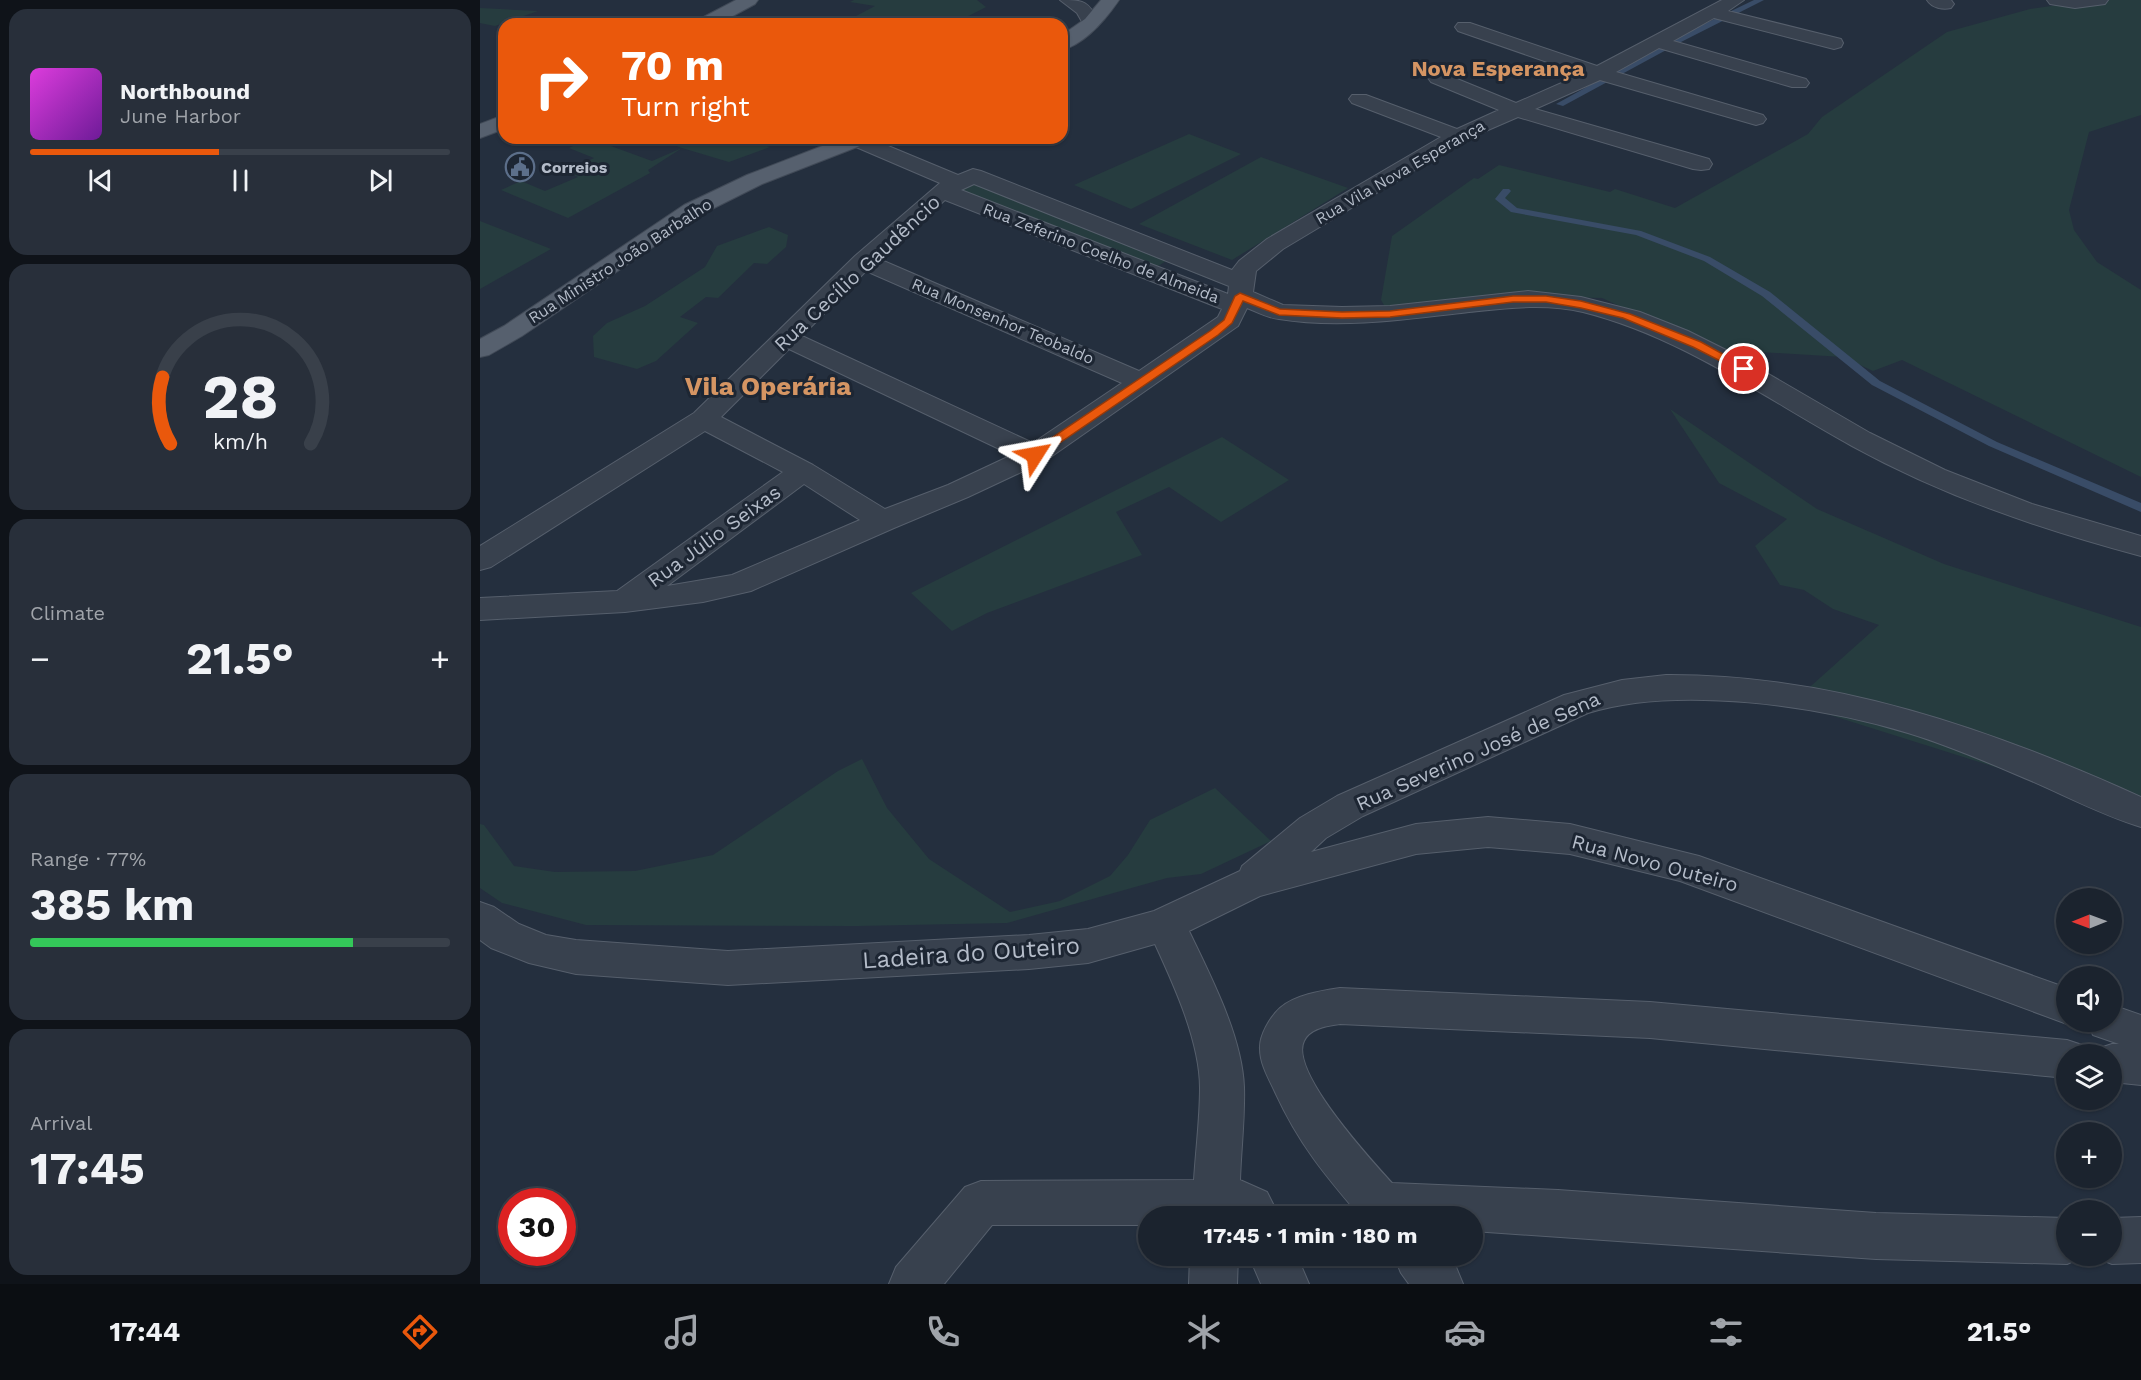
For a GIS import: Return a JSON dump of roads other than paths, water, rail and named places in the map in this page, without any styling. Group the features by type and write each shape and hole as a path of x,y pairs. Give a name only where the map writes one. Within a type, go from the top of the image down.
{"main road":[{"path":"715,18 749,0"},
{"path":"1068,40 1091,23 1110,0"},
{"path":"480,132 498,124"},
{"name":"Rua Ministro João Barbalho","path":"480,349 513,331 692,210 749,181 846,144"}],"street":[{"path":"1069,0 1083,10 1091,23"},
{"name":"Rua Vila Nova Esperança","path":"480,609 625,601 704,592 740,584 883,521 958,491 1035,455 1229,321 1239,295 1246,266 1275,244 1458,136 1599,73 1735,0"},
{"path":"2056,0 2075,3 2099,0"},
{"path":"1712,12 1834,44"},
{"path":"1464,27 1599,73 1756,119"},
{"path":"1657,42 1799,83"},
{"path":"1438,78 1517,110 1701,164"},
{"path":"1359,99 1458,136"},
{"path":"870,144 958,184"},
{"name":"Rua Zeferino Coelho de Almeida","path":"958,184 1239,295"},
{"name":"Rua Zeferino Coelho de Almeida","path":"958,184 1239,295"},
{"name":"Rua Cecílio Gaudêncio","path":"480,560 704,419 863,261 958,184"},
{"name":"Rua Monsenhor Teobaldo","path":"863,261 1143,382"},
{"path":"1239,295 1279,312 1306,315 1390,314 1528,298 1605,310 1697,344 1906,464 2026,513 2141,546"},
{"path":"788,338 1035,455"},
{"path":"704,419 803,471 883,521"},
{"name":"Rua Júlio Seixas","path":"625,601 803,471"},
{"name":"Rua Severino José de Sena","path":"1250,882 1313,828 1367,798 1576,704 1603,694 1658,687 1696,686 1789,696 1897,717 1946,733 2057,776 2141,813"},
{"name":"Rua Novo Outeiro","path":"1166,924 1250,882 1416,839 1488,832 1570,838 1685,867 2056,1002"},
{"name":"Ladeira do Outeiro","path":"480,918 505,936 543,951 576,957 728,968 1088,946 1116,940 1166,924"},
{"path":"1166,924 1202,1000 1218,1061 1222,1086 1229,1206"},
{"path":"1381,1206 1333,1152 1306,1110 1285,1062 1281,1048 1284,1035 1290,1025 1304,1014 1340,1006 1650,1020 2056,1058"},
{"path":"2122,1027 2141,1034"},
{"path":"2122,1064 2141,1066"},
{"path":"913,1284 981,1203 1138,1209"},
{"path":"1483,1212 1558,1213 1875,1237 1991,1242 2056,1241"},
{"path":"2122,1241 2141,1240"},
{"path":"1213,1284 1214,1266"},
{"path":"1277,1266 1285,1284"},
{"path":"1426,1266 1439,1284"}],"waterway":[{"path":"1560,104 1678,40 1760,0"},
{"path":"1506,191 1500,199 1514,210 1638,233 1707,259 1766,294 1876,383 1993,444 2141,508"}],"place":[{"name":"Correios","path":"520,167"}],"district":[{"name":"Nova Esperança","path":"1498,68"},
{"name":"Vila Operária","path":"768,386"}]}
